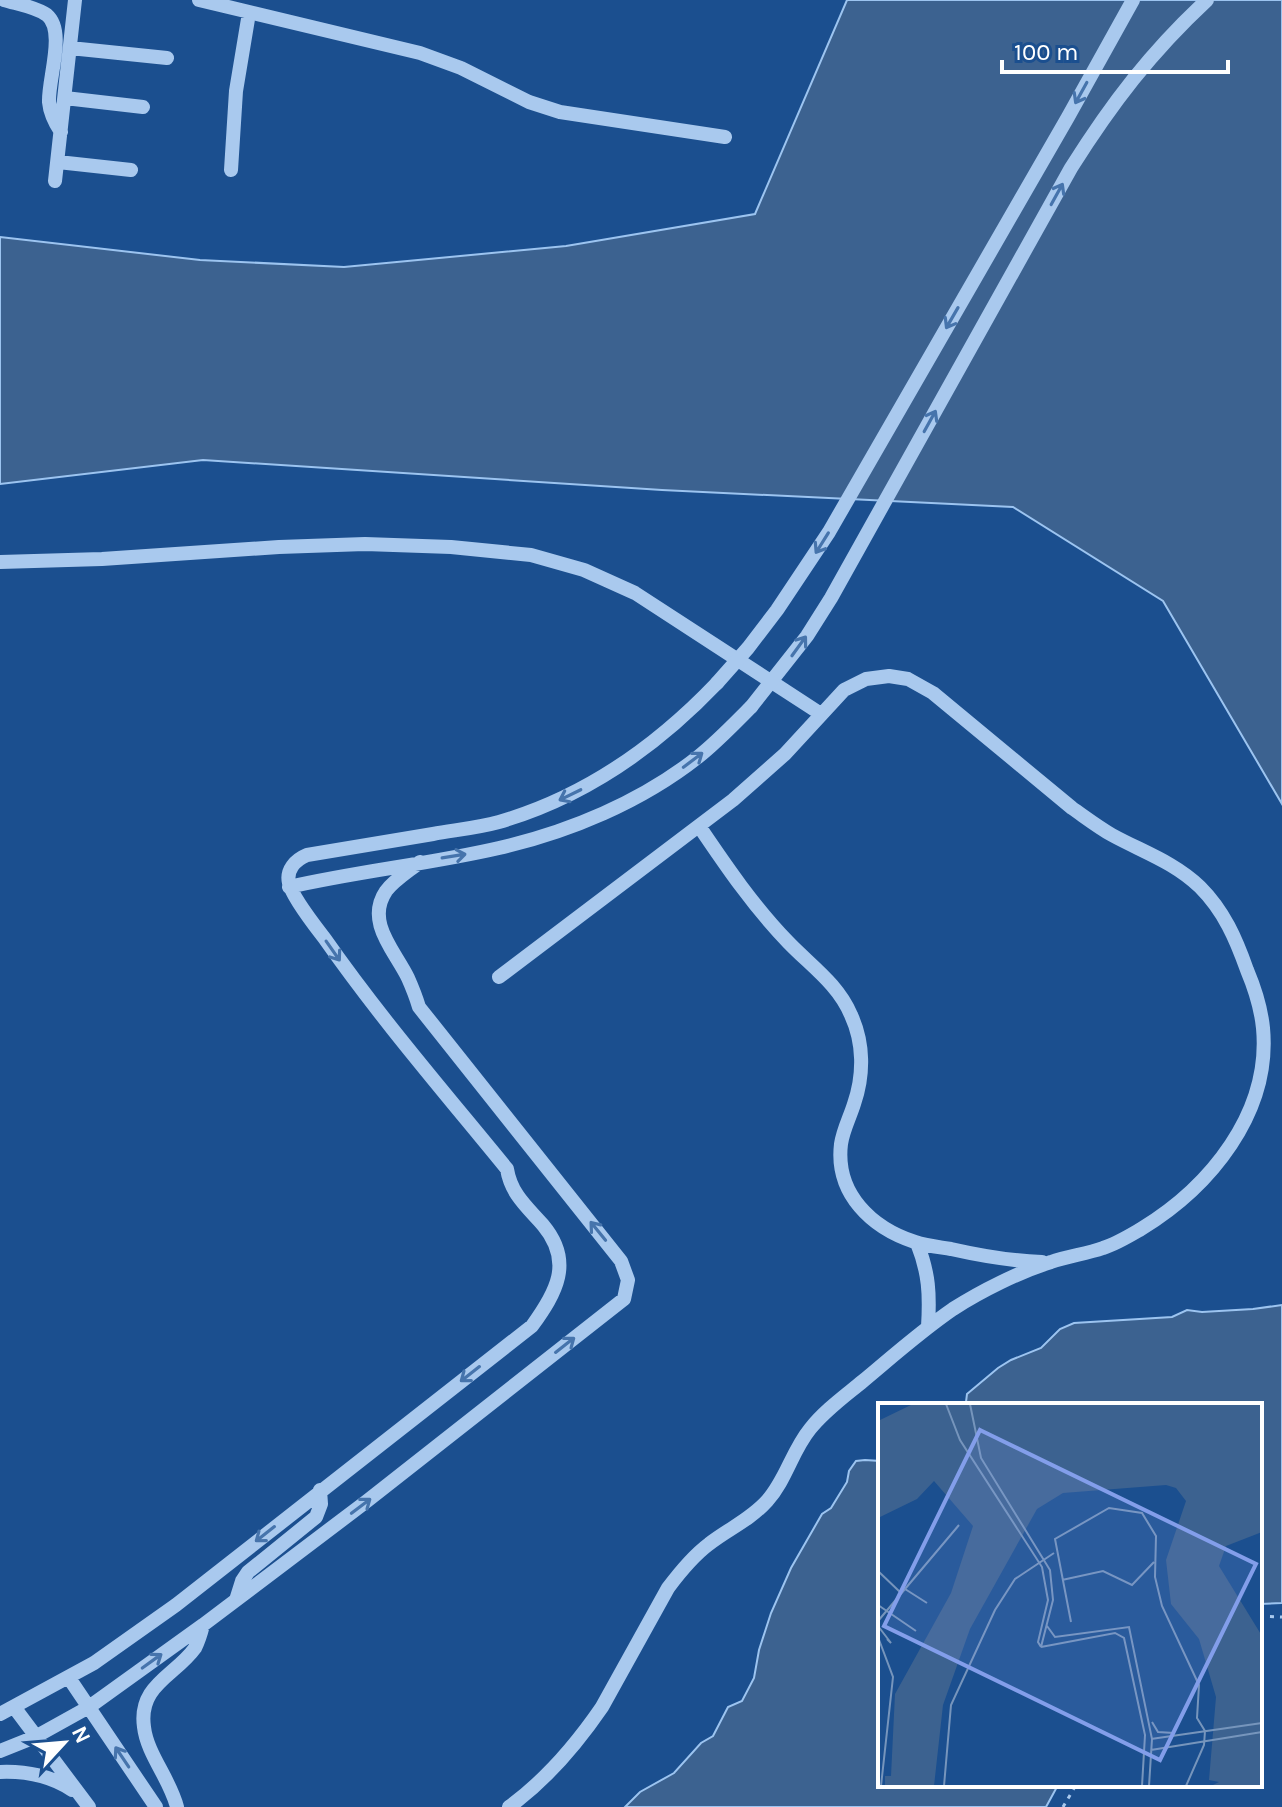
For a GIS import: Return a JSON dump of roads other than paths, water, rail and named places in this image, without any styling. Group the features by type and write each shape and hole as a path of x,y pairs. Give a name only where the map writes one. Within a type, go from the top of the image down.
{"street":[{"path":"4,0 44,13 53,23 56,37 50,107 61,132"},
{"path":"55,181 75,0"},
{"path":"199,0 218,2 249,13 430,56 481,77 529,102 560,112 725,137"},
{"path":"0,1714 94,1663 176,1605 532,1326 552,1297 559,1270 553,1240 514,1191 507,1169 357,985 289,887 291,867 307,855 498,822 559,801 610,774 637,755 679,721 717,683 777,610 829,532 1133,0"},
{"path":"289,887 534,839 601,814 666,779 725,734 751,707 807,636 831,598 1078,157 1133,77 1207,0"},
{"path":"231,170 236,91 249,13"},
{"path":"70,48 167,58"},
{"path":"65,98 143,107"},
{"path":"58,162 131,170"},
{"path":"0,562 102,559 320,544 451,547 531,555 584,570 635,593 821,714"},
{"path":"499,977 733,800 785,754 844,690 866,679 899,676 925,687 1072,808 1185,875 1213,903 1235,937 1260,1007 1264,1049 1257,1090 1241,1129 1204,1178 1189,1192 1157,1218 1104,1248 1050,1262 1016,1275 956,1307 819,1419 799,1443 769,1499 745,1521 708,1544 679,1573 590,1725 548,1774 509,1807"},
{"path":"699,826 762,912 844,1001 857,1029 862,1060 858,1091 841,1142 841,1168 844,1180 864,1213 884,1228 917,1243 984,1257 1050,1262"},
{"path":"0,1751 35,1737 89,1707 203,1625 624,1299 628,1280 621,1261 419,1007 408,977 381,929 379,915 384,895 420,862"},
{"path":"917,1243 929,1280 928,1327"},
{"path":"236,1600 248,1572 316,1517 321,1504 320,1490"},
{"path":"177,1807 145,1736 143,1712 154,1687 193,1650 203,1625"},
{"path":"69,1678 156,1807"},
{"path":"14,1707 85,1801"},
{"path":"0,1772 45,1777 67,1786 85,1801"}],"water":[{"path":"847,0 1282,0 1282,804 1163,601 1013,507 662,490 203,460 0,484 0,237 200,260 344,267 566,246 755,214"},
{"path":"1282,1305 1282,1603 1262,1604 1262,1403 964,1403 967,1394 998,1368 1041,1348 1060,1329 1074,1323 1172,1317 1187,1310 1253,1309"},
{"path":"856,1461 878,1461 878,1787 1057,1787 1046,1807 625,1807 640,1792 674,1773 701,1743 713,1736 728,1707 742,1701 754,1678 771,1613 791,1568 822,1514 831,1508 847,1482 849,1471"}]}
